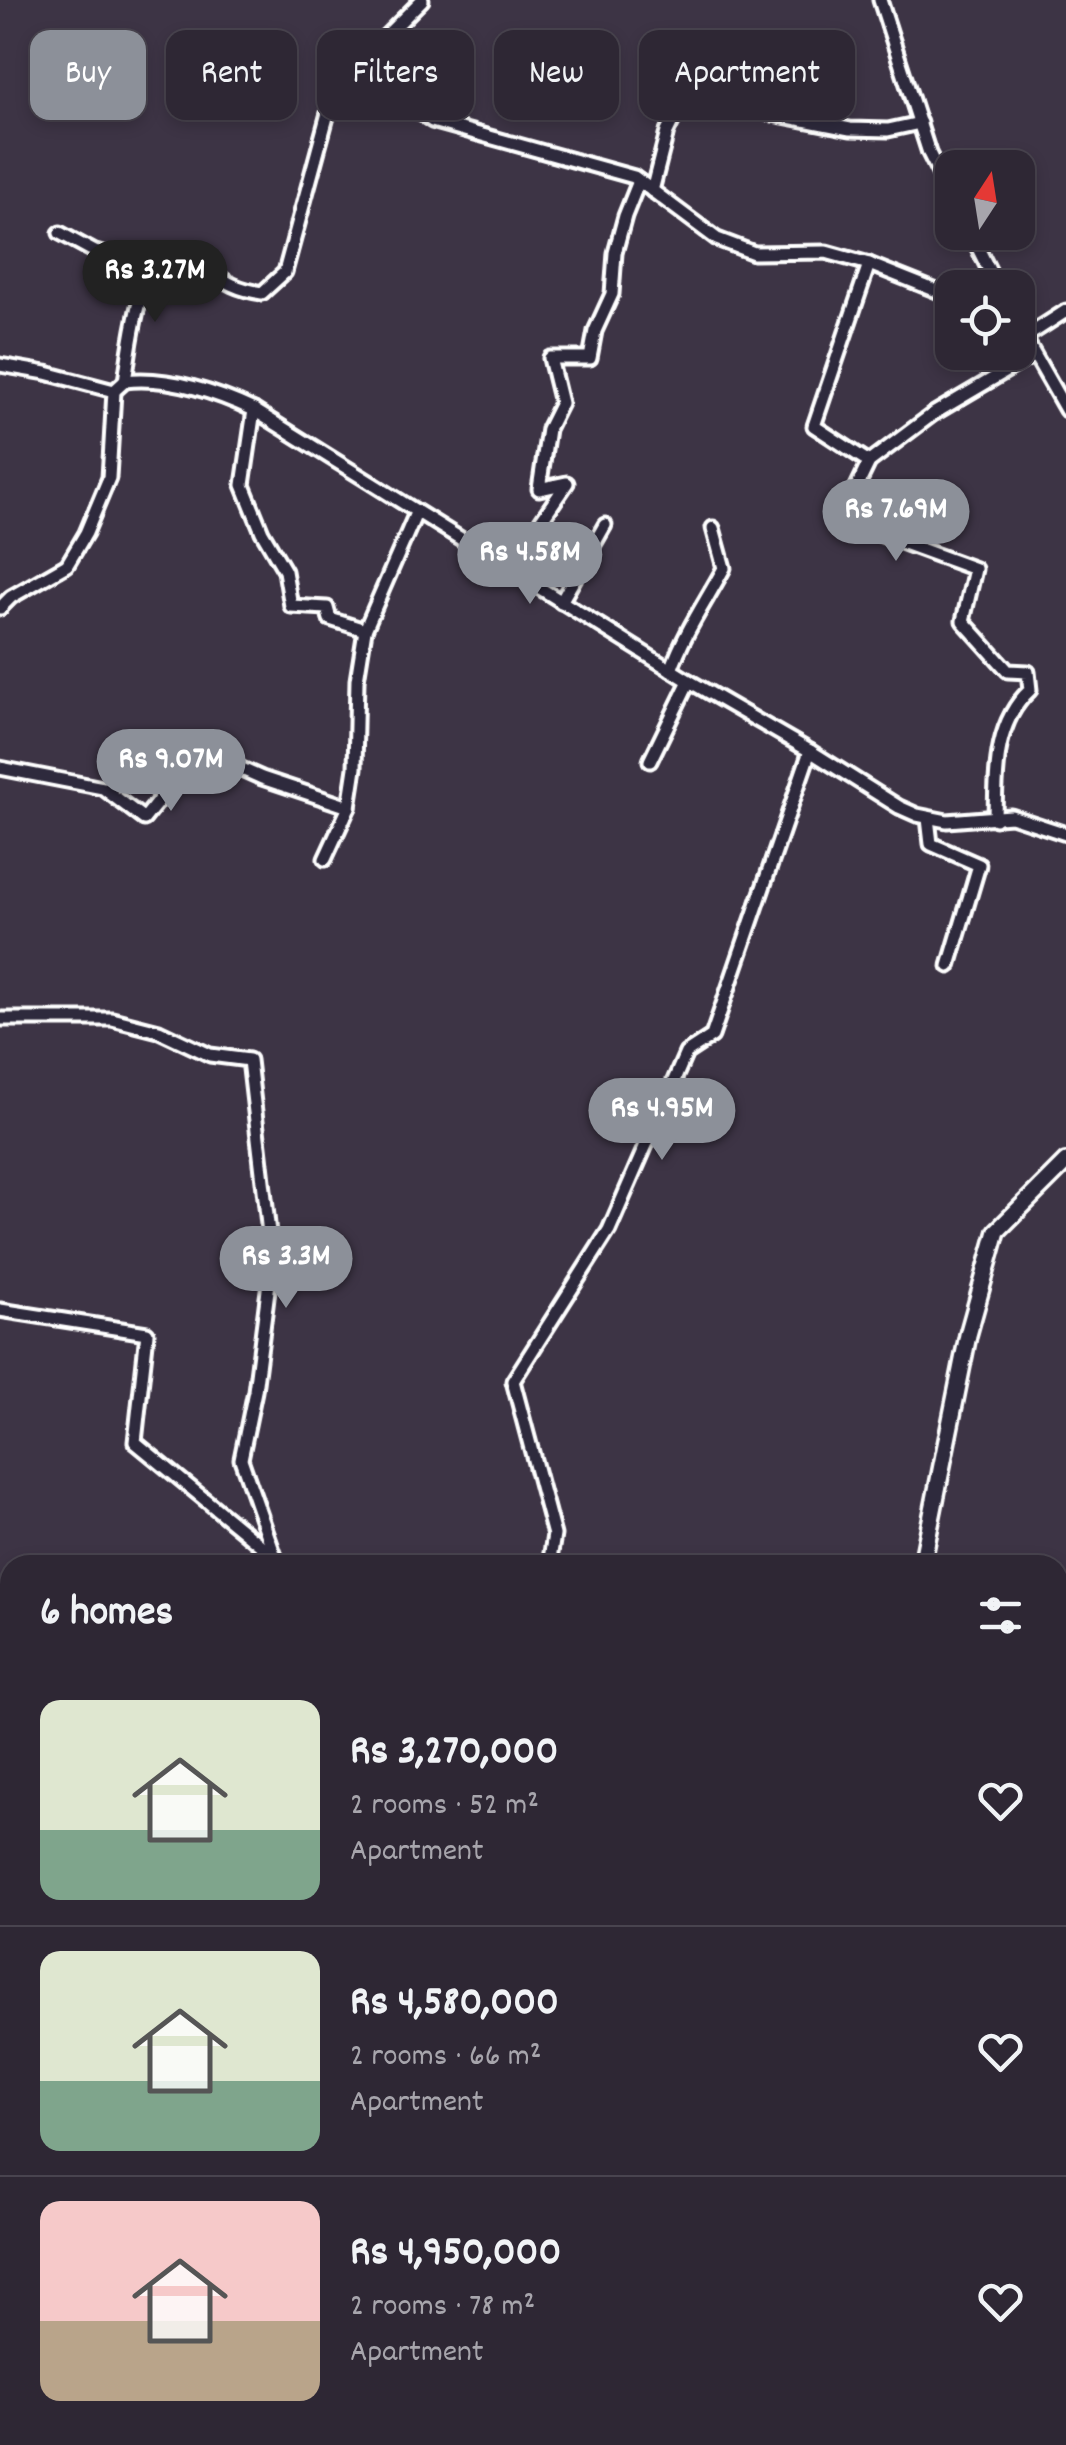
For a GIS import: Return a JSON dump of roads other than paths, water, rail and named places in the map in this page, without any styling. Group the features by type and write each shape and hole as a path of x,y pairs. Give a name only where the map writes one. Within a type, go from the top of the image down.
{"main road":[{"path":"924,1555 968,1335 997,1231 1066,1162"}],"street":[{"path":"392,30 422,0"},
{"path":"880,0 935,165"},
{"path":"652,191 667,132 684,97 850,129 888,130 920,123"},
{"path":"0,608 11,597 67,565 86,533 109,478 114,391 125,380 138,302 151,268 168,253 183,254 235,289 262,293 285,272 326,120"},
{"path":"431,120 609,168 639,181 717,239 754,252 826,252 935,290"},
{"path":"508,570 567,483 539,489 548,429 561,403 550,358 590,358 595,332 612,294 620,235 639,181"},
{"path":"60,233 95,252 151,268"},
{"path":"869,264 814,426 869,462"},
{"path":"1035,325 1066,311"},
{"path":"1035,357 1066,410"},
{"path":"0,365 46,372 114,391"},
{"path":"995,819 996,762 1013,706 1030,690 1028,672 1008,671 963,621 975,569 842,520 869,462 932,414 1006,370"},
{"path":"125,380 150,379 218,394 254,410 688,681 900,807 947,821 1012,816 1066,834"},
{"path":"254,410 244,485 262,532 285,572 291,606 326,608 330,619 365,630"},
{"path":"325,859 349,807 355,768 357,680 365,630 416,513"},
{"path":"561,602 605,525"},
{"path":"671,670 683,636 695,622 724,568 713,528"},
{"path":"650,761 688,681"},
{"path":"0,768 103,788 144,819 199,750 262,778 349,807"},
{"path":"551,1555 554,1534 512,1381 609,1230 686,1053 712,1036 810,751"},
{"path":"928,818 930,844 980,865 948,966"},
{"path":"0,1019 112,1020 159,1031 210,1055 250,1060 272,1260 255,1391 241,1458 275,1555"},
{"path":"0,1310 147,1333 135,1442 269,1555"}]}
